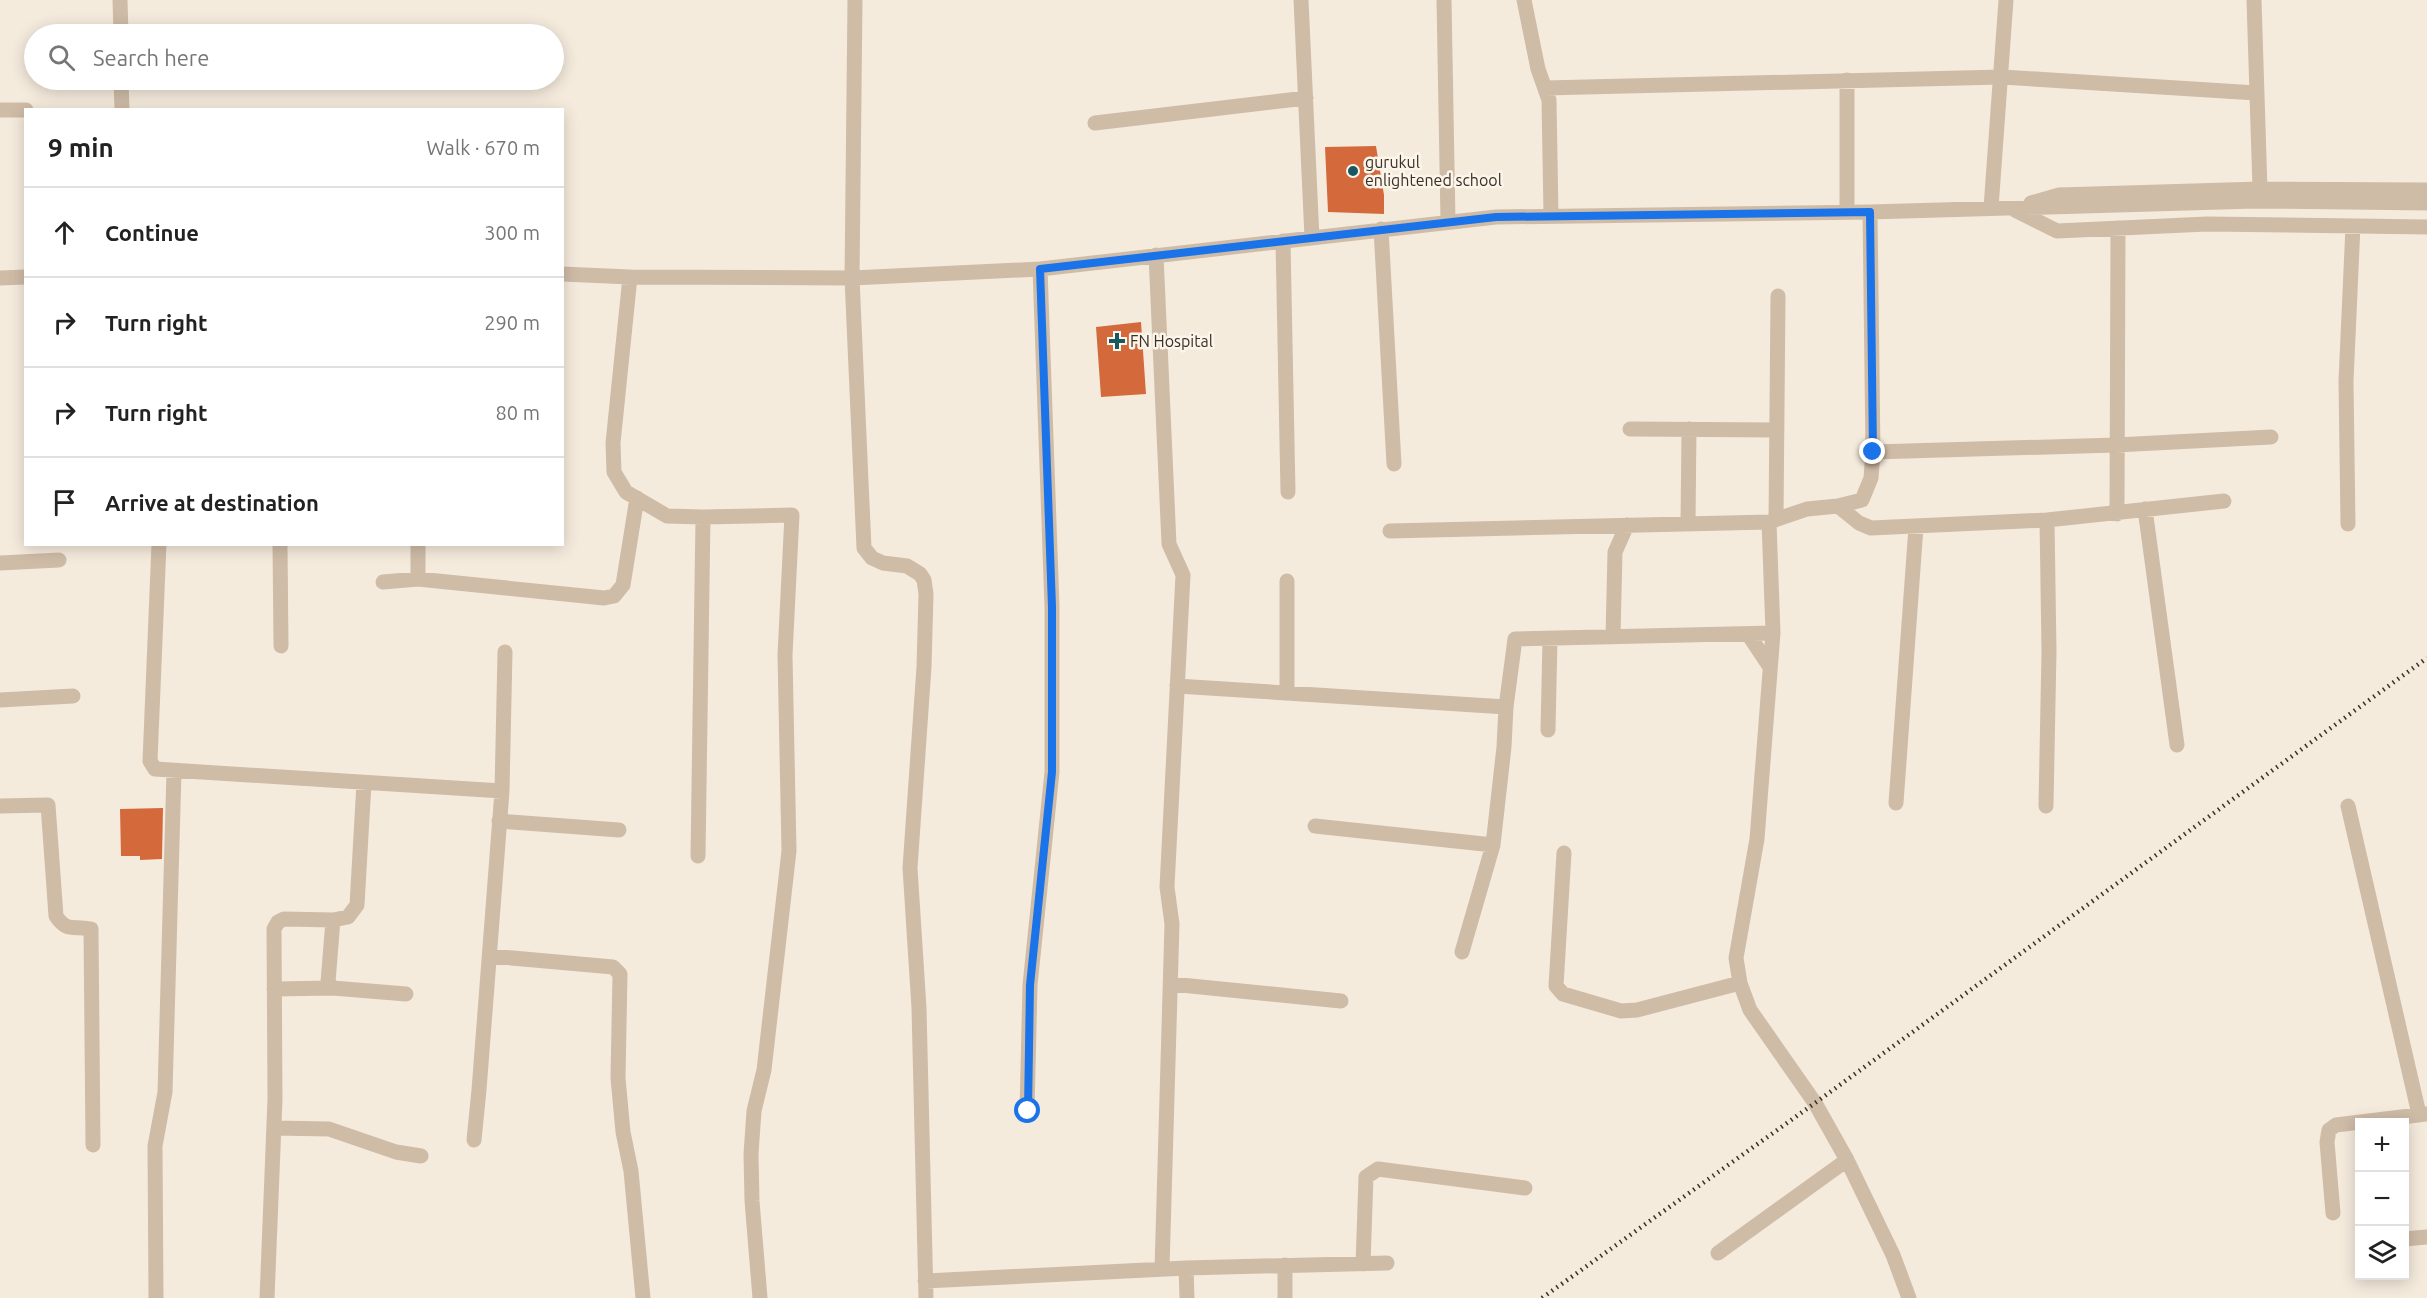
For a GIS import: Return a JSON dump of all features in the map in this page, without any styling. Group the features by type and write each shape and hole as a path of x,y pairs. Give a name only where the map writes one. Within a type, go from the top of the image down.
{"street":[{"path":"120,0 121,24"},
{"path":"855,0 852,278 864,548 872,558 883,563 907,566 920,574 924,580 926,594 924,667 910,868 919,1008 926,1298"},
{"path":"1302,0 1312,238"},
{"path":"1444,0 1448,221"},
{"path":"1524,0 1538,69 1549,100 1551,216"},
{"path":"1990,208 2002,76 2006,0"},
{"path":"2254,0 2260,189"},
{"path":"1545,88 2002,76 2256,93"},
{"path":"1847,80 1847,212"},
{"path":"121,90 122,108"},
{"path":"1095,123 1306,98"},
{"path":"0,110 24,110"},
{"path":"2014,209 2059,195 2260,189 2427,190"},
{"path":"564,274 630,277 852,278 1040,269 1496,217 2014,209 2256,201 2427,203"},
{"path":"2014,209 2057,231 2207,224 2427,227"},
{"path":"1390,531 1772,520 1807,508 1838,506 1862,500 1871,478 1873,452 1870,212"},
{"path":"2348,524 2346,381 2353,226"},
{"path":"2117,514 2118,228"},
{"path":"1381,229 1394,464"},
{"path":"1283,241 1288,492"},
{"path":"1156,255 1169,544 1183,575 1167,887 1172,924 1162,1269"},
{"path":"1028,1111 1030,985 1052,772 1052,607 1040,269"},
{"path":"0,278 24,277"},
{"path":"630,277 613,443 614,472 626,492 668,516 792,515 785,655 789,851 764,1070 754,1111 751,1154 752,1201 760,1298"},
{"path":"1778,296 1777,430 1772,520 1773,633 1757,838 1736,958 1740,983 1750,1010 1815,1103 1847,1160 1893,1255 1910,1298"},
{"path":"1630,429 1777,430"},
{"path":"1688,524 1689,429"},
{"path":"1873,452 2271,438"},
{"path":"383,582 418,579 604,598 614,596 623,585 637,498"},
{"path":"1838,506 1859,523 1871,528 2046,520 2224,501"},
{"path":"2145,509 2177,745"},
{"path":"698,856 703,517"},
{"path":"2046,520 2049,651 2046,806"},
{"path":"1613,637 1613,564 1615,552 1627,525"},
{"path":"1896,803 1916,527"},
{"path":"159,546 150,760 155,769 502,792"},
{"path":"280,546 281,646"},
{"path":"418,546 418,579"},
{"path":"0,563 60,560"},
{"path":"1287,581 1287,692"},
{"path":"1462,952 1493,844 1515,639 1773,633"},
{"path":"1748,634 1770,667"},
{"path":"1548,730 1550,639"},
{"path":"474,1140 502,792 505,652"},
{"path":"1177,686 1506,707"},
{"path":"0,700 73,696"},
{"path":"156,1298 155,1146 165,1092 174,771"},
{"path":"267,1298 274,1128 274,929 278,922 284,919 333,920 348,917 357,905 364,783"},
{"path":"0,806 48,805 56,916 61,924 71,929 91,930 93,1145"},
{"path":"2333,1213 2327,1142 2329,1130 2336,1125 2423,1114 2348,806"},
{"path":"500,821 619,830"},
{"path":"1315,826 1493,844"},
{"path":"1564,854 1556,986 1563,994 1608,1009 1637,1010 1740,983"},
{"path":"333,920 328,982 333,988"},
{"path":"490,956 613,967 620,974 618,1078 623,1132 632,1171 643,1298"},
{"path":"1171,984 1341,1001"},
{"path":"274,989 333,988 406,994"},
{"path":"274,1128 329,1129 396,1152 421,1156"},
{"path":"1718,1253 1847,1160"},
{"path":"1363,1263 1366,1177 1371,1172 1378,1169 1525,1188"},
{"path":"2409,1239 2427,1237"},
{"path":"925,1281 1186,1268 1386,1263"},
{"path":"1285,1265 1286,1298"},
{"path":"1186,1268 1187,1298"}],"building":[{"name":"gurukul enlightened school","path":"1376,146 1384,195 1384,214 1328,212 1325,147"},
{"path":"1141,322 1146,394 1101,397 1096,327"},
{"path":"163,808 162,859 140,860 140,856 121,856 120,809"}],"railway":[{"path":"1542,1298 1815,1103 2427,658"}],"place":[{"name":"gurukul enlightened school","path":"1353,171"},
{"name":"FN Hospital","path":"1117,341"}],"route":[{"path":"1028,1111 1030,985 1052,772 1052,607 1040,269 1496,217 1870,212 1873,452"}]}
